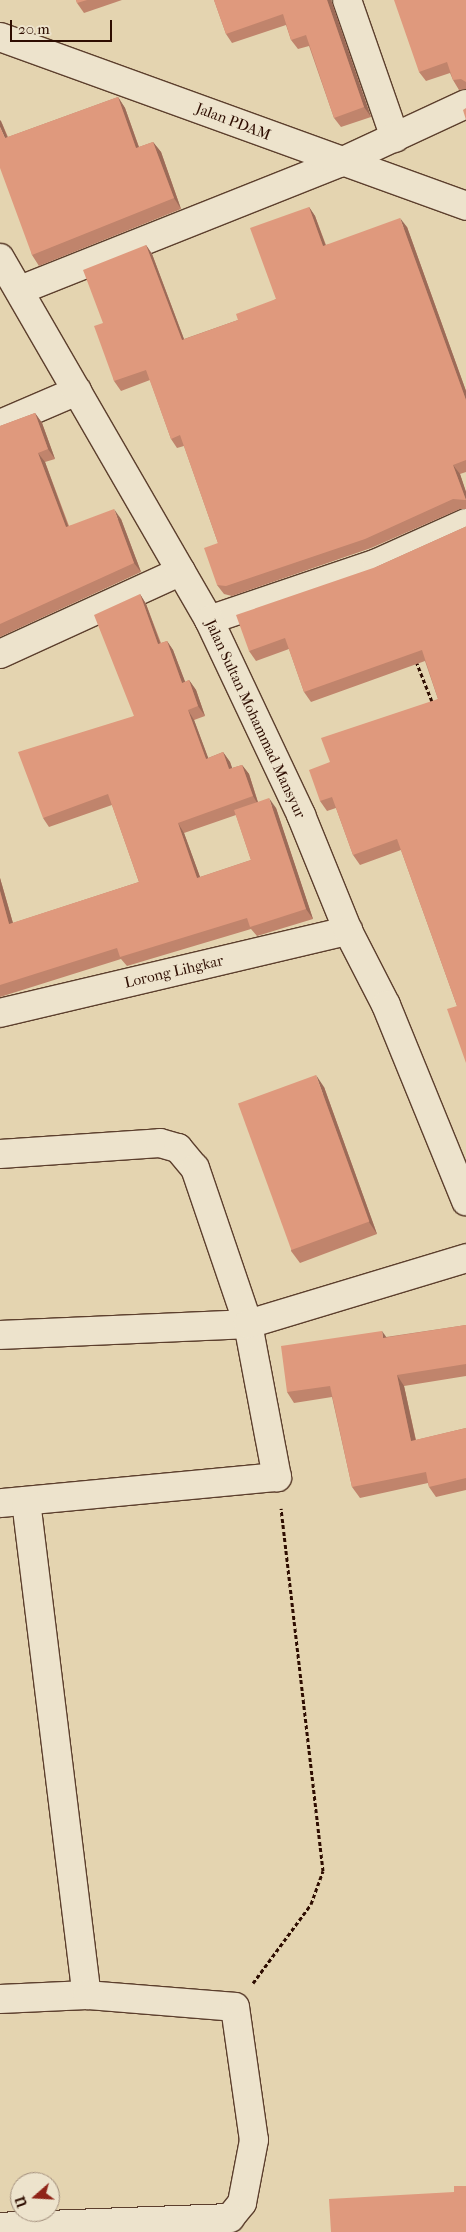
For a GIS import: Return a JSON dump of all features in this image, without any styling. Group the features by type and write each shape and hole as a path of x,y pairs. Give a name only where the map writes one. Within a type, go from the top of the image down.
{"street":[{"path":"347,0 394,138"},
{"name":"Jalan PDAM","path":"0,37 339,163 466,206"},
{"path":"20,290 339,163 466,104"},
{"name":"Jalan Sultan Mohammad Mansyur","path":"0,258 209,620 301,815 348,931 386,1005 466,1201"},
{"path":"0,424 77,391"},
{"path":"209,620 377,563 466,523"},
{"path":"0,654 182,571"},
{"name":"Lorong Lihgkar","path":"0,1013 348,931"},
{"path":"0,1154 160,1142 178,1148 195,1168 248,1324 277,1477 13,1502 88,1995"},
{"path":"0,1335 248,1324 466,1258"},
{"path":"0,1999 88,1995 235,2007 254,2140 242,2203 230,2218 0,2227"}],"path":[{"path":"413,653 434,707"},
{"path":"235,2007 311,1904 323,1871 277,1477"}],"building":[{"path":"76,0 87,0 77,3"},
{"path":"214,0 327,0 364,107 334,118 306,35 291,40 283,14 226,34"},
{"path":"394,0 466,0 466,82 461,79 453,80 447,62 419,72"},
{"path":"118,97 136,148 153,142 174,198 32,255 0,168 0,127 5,138"},
{"path":"466,108 466,120 463,110"},
{"path":"309,207 323,246 400,218 466,400 466,460 453,465 466,500 453,499 365,539 226,586 217,585 204,548 218,543 180,435 171,439 146,370 114,381 94,326 103,323 83,270 146,245 182,340 238,320 236,314 276,299 250,228"},
{"path":"35,413 48,449 38,453 66,527 114,509 134,563 0,624 0,426"},
{"path":"466,526 466,1063 447,1009 457,1006 397,839 353,855 332,797 320,801 309,770 330,762 321,738 438,699 422,650 304,692 285,638 249,651 236,615 376,567"},
{"path":"140,594 158,644 167,641 182,683 189,680 198,706 188,710 206,759 223,752 229,769 242,765 253,796 178,823 197,878 251,860 234,810 269,798 306,909 250,927 247,918 120,957 117,948 0,985 0,891 9,924 139,882 108,794 43,818 18,752 134,716 94,615"},
{"path":"316,1075 369,1222 291,1250 238,1103"},
{"path":"466,1325 466,1364 397,1375 411,1441 466,1428 466,1478 429,1487 426,1472 352,1487 330,1386 287,1392 281,1346 382,1331 383,1338"},
{"path":"454,2186 466,2186 466,2232 331,2232 329,2199 454,2192"}]}
